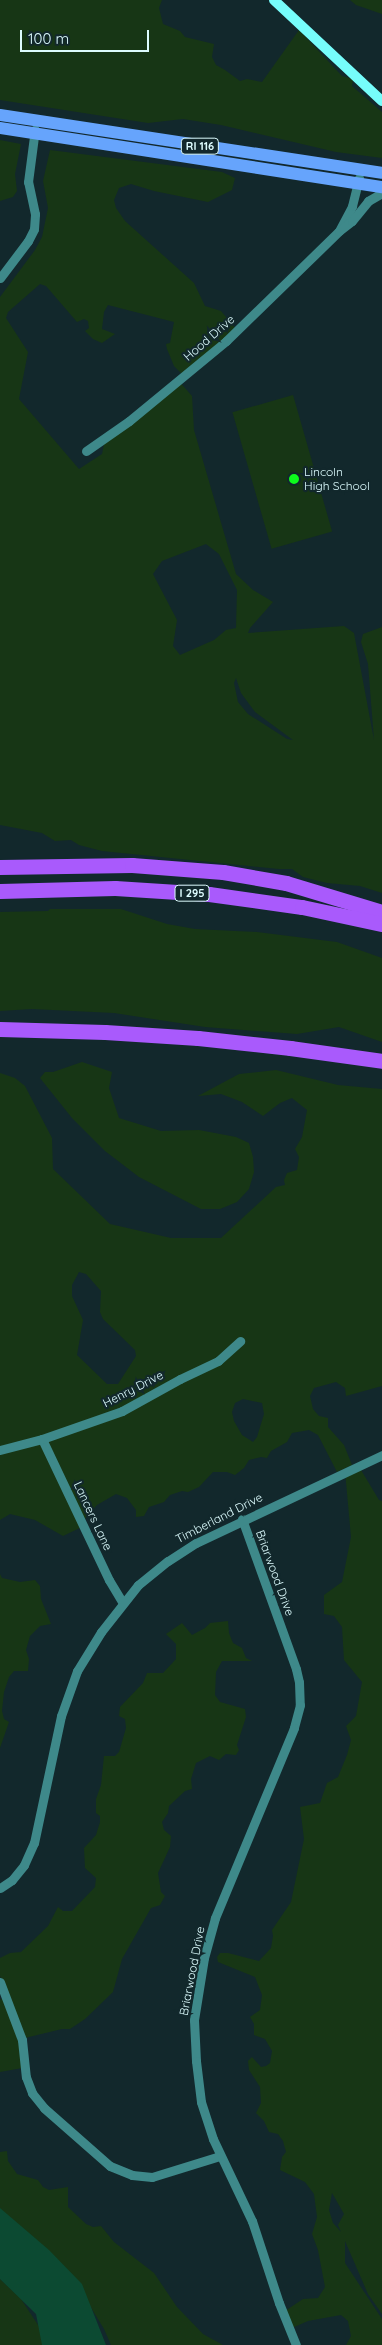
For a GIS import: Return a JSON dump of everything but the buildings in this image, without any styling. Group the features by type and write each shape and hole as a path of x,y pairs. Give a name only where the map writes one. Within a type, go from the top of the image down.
{"highway":[{"path":"0,867 132,865 224,872 279,882 382,912"},
{"name":"I 295","path":"0,891 107,888 208,894 302,907 382,924"},
{"path":"0,1029 105,1032 198,1038 290,1048 382,1062"}],"main road":[{"path":"274,0 382,101"},
{"name":"RI 116","path":"0,115 35,127 382,187"},
{"name":"RI 116","path":"0,128 35,127 382,174"}],"street":[{"path":"0,278 28,241 34,229 35,214 28,182 35,127"},
{"name":"Hood Drive","path":"338,231 352,206 358,183 364,171"},
{"name":"Hood Drive","path":"86,451 129,422 220,346 338,231 352,221 368,201 382,193"},
{"name":"Henry Drive","path":"0,1450 42,1439 130,1407 180,1379 218,1361 240,1341"},
{"name":"Lancers Lane","path":"42,1439 123,1603"},
{"name":"Timberland Drive","path":"0,1888 12,1880 24,1865 34,1843 61,1716 77,1672 101,1632 138,1585 168,1560 196,1543 242,1519 382,1455"},
{"name":"Briarwood Drive","path":"242,1519 296,1669 299,1682 300,1705 294,1728 219,1906 200,1982 194,2020 197,2082 205,2116 220,2156 252,2221 279,2303 296,2345"},
{"path":"0,1982 22,2040 26,2077 32,2093 44,2108 110,2166 132,2176 152,2177 220,2156"}],"shaded area":[{"path":"0,0 162,0 159,8 163,24 180,31 185,37 214,44 212,57 216,65 240,81 247,79 262,82 299,30 342,76 353,79 352,86 382,112 382,158 336,152 221,125 183,119 148,123 0,100"},
{"path":"350,0 382,0 382,14 356,5"},
{"path":"0,140 21,144 15,174 17,191 13,197 0,201"},
{"path":"50,150 222,172 235,178 232,190 208,202 154,191 131,184 119,188 114,200 116,208 125,221 194,283 205,306 221,311 236,329 183,375 174,366 166,344 170,343 174,322 108,305 104,312 102,329 115,334 102,343 93,339 85,331 89,328 88,321 84,319 77,322 46,286 40,284 8,312 6,318 28,352 19,399 79,469 102,454 106,435 178,380 192,396 194,430 236,574 253,590 273,602 250,628 248,633 344,626 354,633 374,740 368,664 361,642 363,634 382,627 382,893 360,886 327,883 303,877 292,869 102,851 79,845 71,840 55,841 42,833 0,825 0,297 35,250 42,237 48,208 43,181","holes":["206,544 219,554 237,590 236,628 226,630 214,640 180,655 173,646 177,620 153,574 162,561","236,678 241,693 255,712 293,740 287,739 248,714 238,702 234,683"]},
{"path":"293,395 332,531 272,549 232,412"},
{"path":"50,909 121,909 167,924 195,929 257,932 337,942 382,958 382,1042 339,1027 297,1034 205,1027 114,1013 32,1009 0,1011 0,912 48,911"},
{"path":"82,1062 112,1072 109,1088 119,1118 161,1131 199,1130 236,1137 249,1143 253,1157 254,1172 249,1189 237,1202 220,1209 201,1209 139,1177 105,1151 72,1118 40,1078 45,1072 53,1072"},
{"path":"276,1070 338,1085 382,1089 382,1386 346,1396 345,1388 336,1382 314,1388 310,1396 313,1409 319,1416 328,1418 328,1427 344,1445 352,1465 337,1472 318,1435 309,1430 292,1433 287,1442 271,1451 267,1458 261,1457 249,1460 244,1468 235,1475 227,1472 213,1472 199,1487 188,1492 182,1491 170,1495 164,1502 149,1507 144,1516 136,1517 136,1510 127,1498 116,1494 97,1505 83,1521 84,1526 63,1536 35,1520 10,1514 0,1520 0,1073 15,1078 25,1086 52,1138 53,1169 110,1224 171,1238 221,1238 276,1187 285,1185 284,1180 287,1173 297,1170 299,1157 295,1149 302,1137 307,1110 292,1098 280,1103 263,1116 242,1102 221,1094 198,1096 239,1074","holes":["79,1272 86,1274 101,1291 100,1312 103,1319 135,1350 136,1356 118,1384 107,1384 77,1355 83,1320 72,1296 72,1285","243,1399 262,1403 264,1414 257,1437 253,1442 242,1435 234,1421 232,1412 235,1403"]},
{"path":"358,1465 379,1500 382,1501 382,2314 368,2294 345,2241 345,2263 382,2319 382,2345 346,2345 351,2336 348,2321 341,2315 308,2321 292,2328 285,2311 303,2299 318,2298 325,2287 318,2250 312,2234 317,2217 314,2194 305,2182 280,2170 282,2157 286,2152 283,2141 278,2134 269,2132 264,2121 256,2113 261,2103 260,2087 249,2070 248,2061 252,2057 261,2067 266,2066 270,2063 272,2051 265,2039 254,2035 254,2024 250,2017 260,2010 262,1995 255,1977 218,1962 217,1957 220,1953 228,1953 259,1961 271,1948 272,1930 291,1902 304,1839 300,1807 320,1803 327,1783 338,1777 351,1740 346,1726 356,1716 362,1682 344,1660 342,1627 334,1616 324,1614 324,1595 342,1582 351,1537 345,1471","holes":["332,2193 344,2214 338,2225 341,2232 333,2223 329,2210"]},
{"path":"0,1574 2,1578 20,1582 35,1580 40,1586 41,1599 51,1624 40,1626 30,1636 26,1650 29,1659 28,1671 14,1671 9,1677 4,1692 2,1711 4,1719 9,1722 0,1748"},
{"path":"228,1621 229,1633 233,1643 242,1648 246,1658 252,1661 222,1661 216,1672 215,1695 220,1702 245,1709 246,1717 237,1745 239,1750 236,1755 226,1754 219,1760 210,1756 196,1763 191,1779 192,1789 185,1791 169,1806 168,1813 162,1822 164,1830 171,1836 170,1847 158,1873 161,1892 165,1896 160,1905 151,1908 122,1959 113,1992 85,2019 70,2029 62,2029 25,2038 28,2067 0,2072 0,2000 8,1995 0,1976 0,1958 10,1953 21,1952 48,1926 58,1907 63,1911 72,1911 95,1887 96,1878 85,1868 84,1848 96,1835 100,1822 100,1816 96,1813 96,1799 101,1785 104,1756 115,1756 119,1752 126,1728 125,1719 119,1716 120,1707 143,1683 147,1673 163,1673 176,1659 176,1644 166,1634 182,1623 192,1635 210,1623"},
{"path":"7,2151 8,2161 17,2174 38,2180 43,2187 49,2190 68,2187 68,2207 86,2224 93,2227 101,2226 114,2242 154,2273 177,2307 203,2334 223,2345 111,2345 104,2329 70,2273 0,2211 0,2152"},
{"path":"0,2208 49,2250 82,2284 106,2345 42,2345 36,2314 0,2279"},
{"path":"0,2279 21,2299 40,2328 46,2345 0,2345"}],"place":[{"name":"Lincoln High School","path":"294,479"}]}
